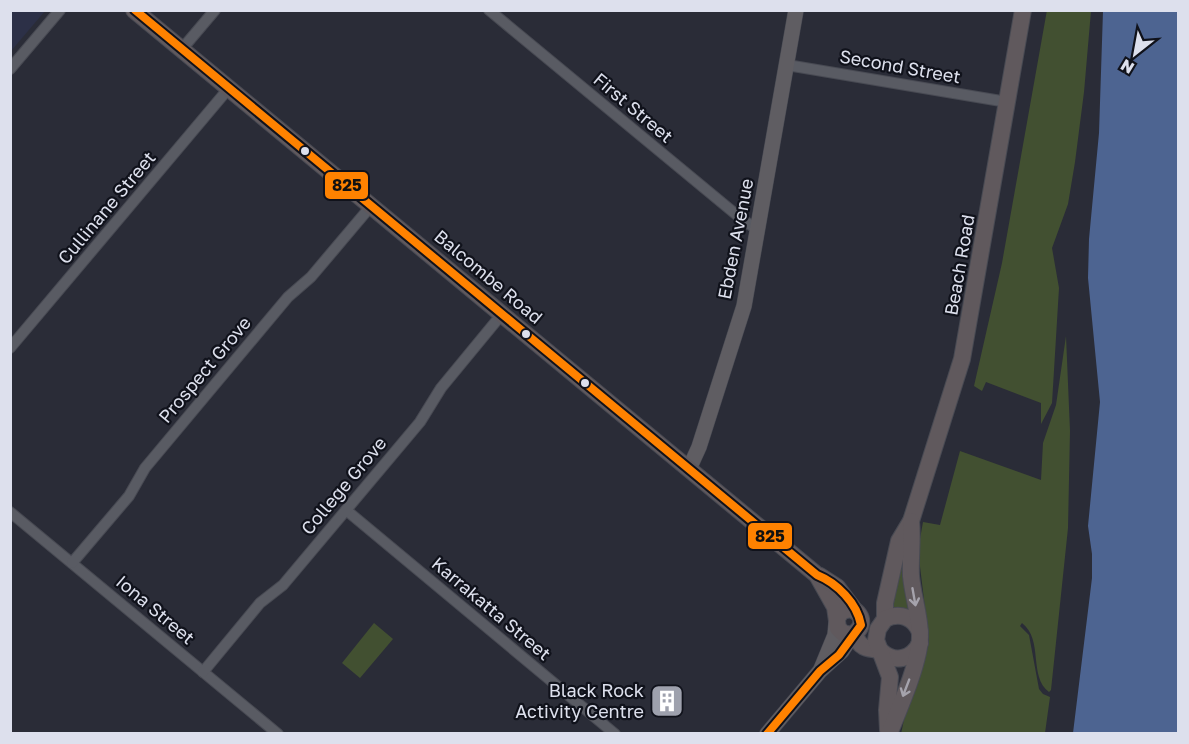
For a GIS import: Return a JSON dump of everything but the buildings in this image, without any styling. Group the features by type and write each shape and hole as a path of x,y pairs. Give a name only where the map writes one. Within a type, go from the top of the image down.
{"main road":[{"name":"Balcombe Road","path":"134,10 817,575 832,582 856,611"},
{"name":"Beach Road","path":"888,734 887,710 890,677 877,643 876,633 885,620 885,603 899,541 911,521 962,359 1023,10"},
{"name":"Beach Road","path":"888,734 915,665 920,639 912,584 911,521"},
{"name":"Balcombe Road","path":"817,575 832,600 836,621"},
{"path":"854,634 863,648 881,651 891,658 902,659 914,652 920,639 917,627 908,618 896,615 885,620 873,610 865,608 856,611 845,610 836,621 841,632 854,634 860,629 861,618 856,611"}],"street":[{"path":"10,69 60,10"},
{"path":"182,50 215,10"},
{"name":"First Street","path":"489,10 744,221 759,230"},
{"name":"Ebden Avenue","path":"688,469 699,447 746,297 796,10"},
{"name":"Second Street","path":"787,65 1007,102"},
{"name":"Cullinane Street","path":"10,348 229,88"},
{"name":"Prospect Grove","path":"72,563 129,496 145,468 288,297 311,277 371,206"},
{"name":"College Grove","path":"203,672 260,603 283,585 420,422 441,388 502,314"},
{"name":"Karrakatta Street","path":"346,510 615,734"},
{"name":"Iona Street","path":"10,512 278,734"},
{"path":"820,671 832,645 836,621"},
{"path":"767,734 820,671 839,655 854,634"}],"shaded area":[{"path":"10,11 45,11 11,51"}],"green space":[{"path":"1047,10 1091,11 1075,162 1068,204 1052,248 1059,288 1052,403 1041,424 1041,403 986,382 982,391 974,386 1002,263"},
{"path":"1066,336 1070,431 1068,528 1049,692 1039,677 1033,639 1029,630 1022,623 1020,626 1029,635 1039,689 1050,697 1045,733 901,734 906,710 925,659 929,641 918,550 923,522 940,525 960,451 1041,480 1043,443 1056,405"},
{"path":"904,558 909,612 891,608 897,570"},
{"path":"374,623 393,639 360,678 342,663"}],"water":[{"path":"1103,11 1178,11 1178,733 1073,733 1092,578 1092,554 1088,526 1100,402 1088,278 1089,239 1099,133"}],"transit line":[{"name":"825","path":"135,10 817,575 832,583 845,595 855,609 861,625 839,655 820,671 767,734"}],"place":[{"name":"Black Rock Activity Centre","path":"667,701"}]}
